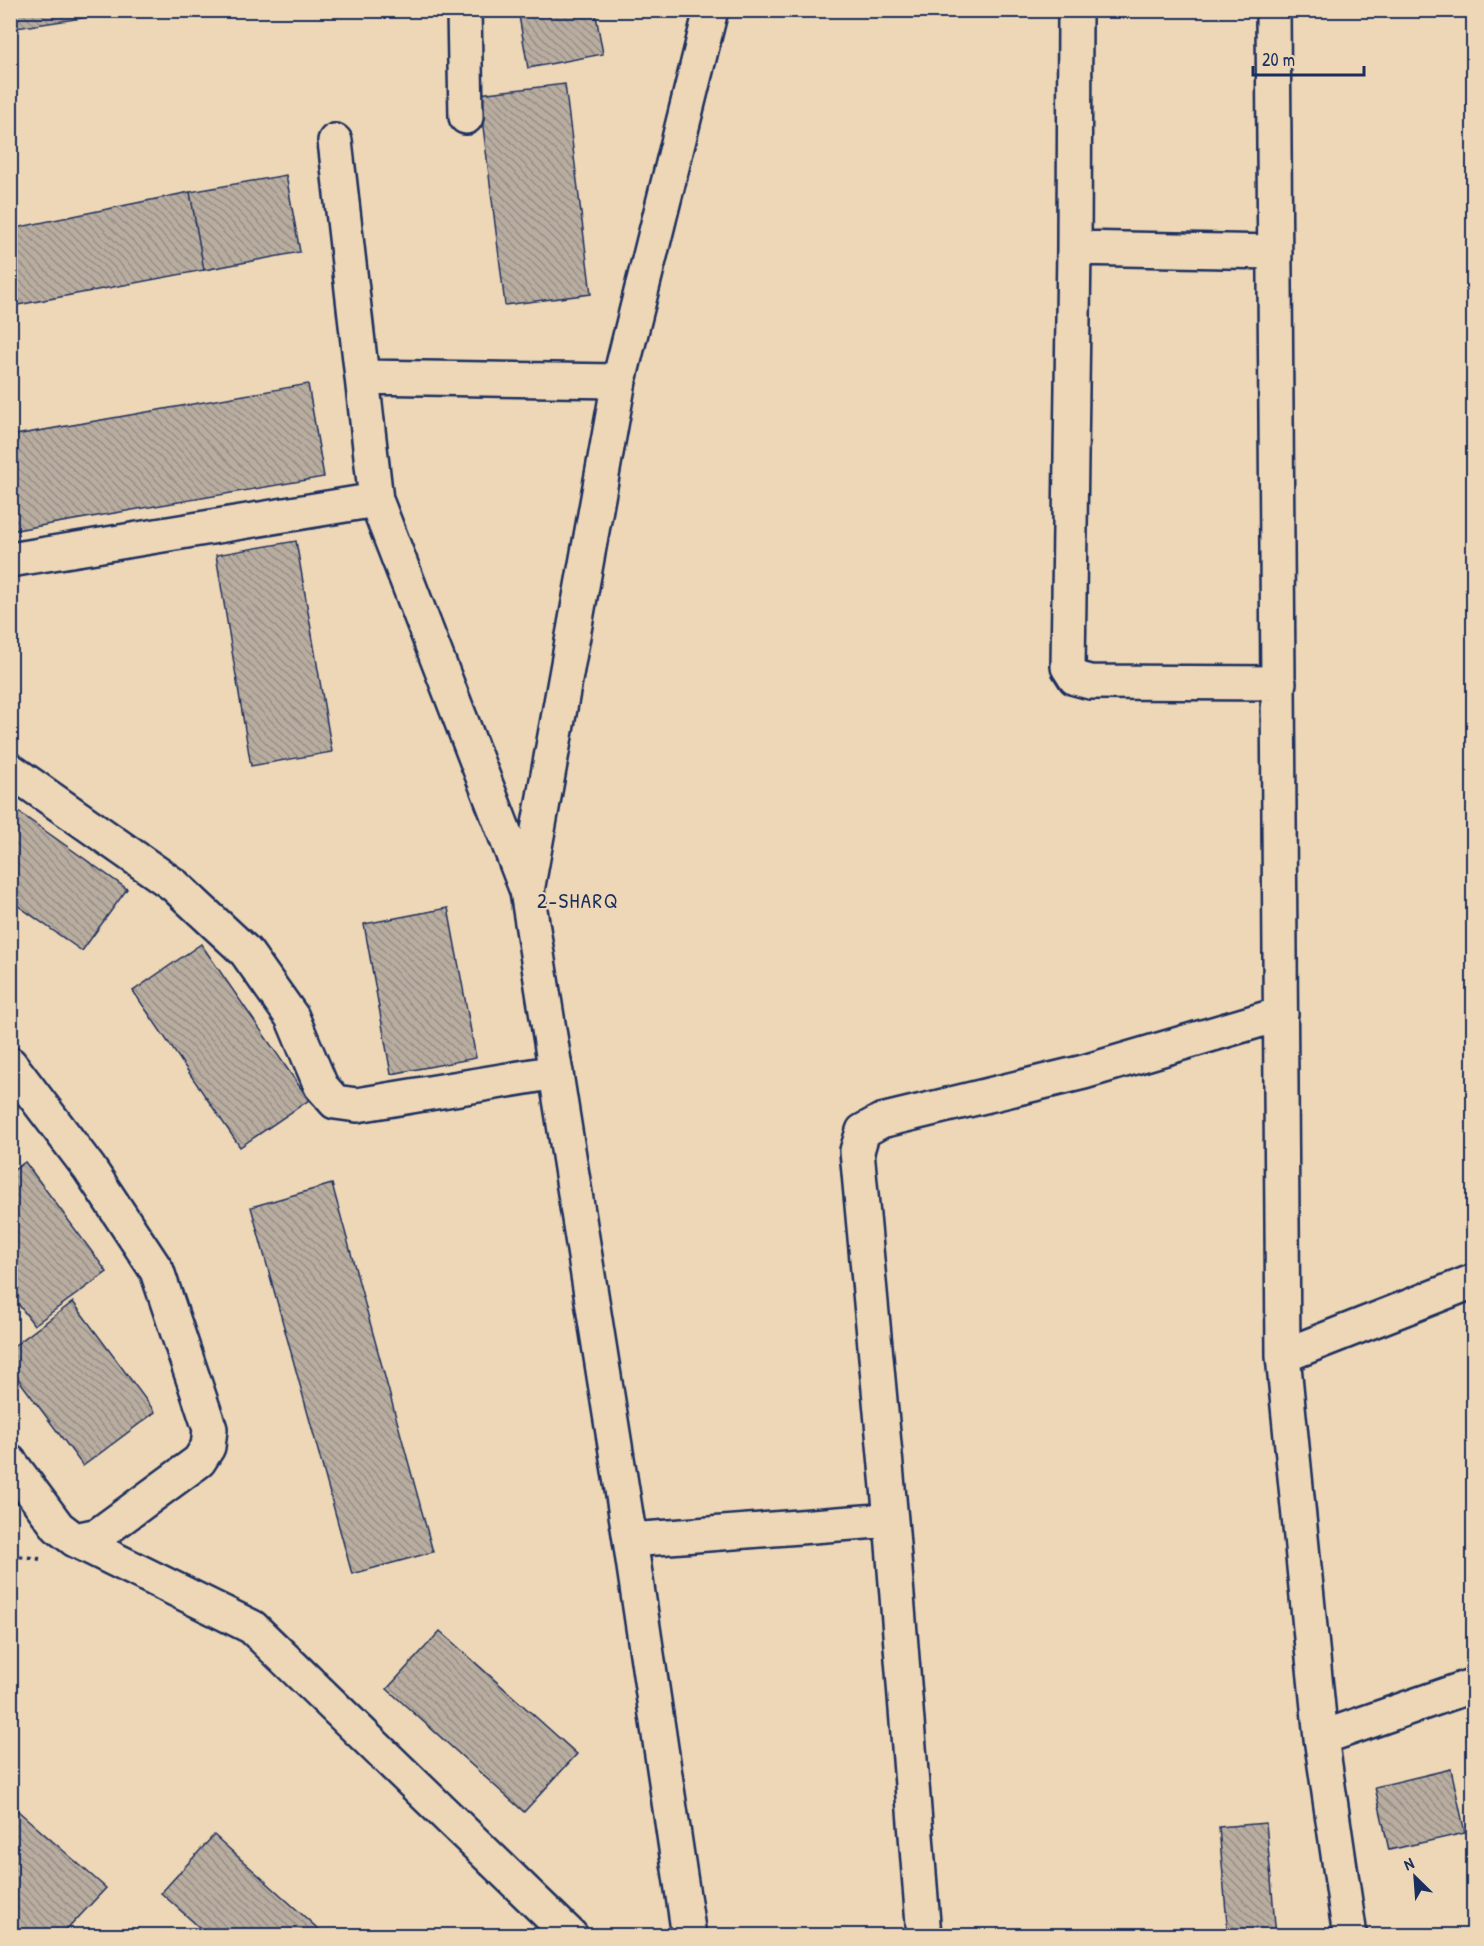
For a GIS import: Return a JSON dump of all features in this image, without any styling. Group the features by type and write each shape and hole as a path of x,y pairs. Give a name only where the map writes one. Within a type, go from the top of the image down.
{"street":[{"path":"464,10 466,117"},
{"path":"527,891 619,381 711,10"},
{"path":"1075,10 1068,667 1075,678 1090,682 1278,682"},
{"path":"1273,10 1283,1356 1321,1738 1350,1935"},
{"path":"335,141 376,500 527,891 630,1540 689,1935"},
{"path":"1074,248 1275,252"},
{"path":"363,377 619,381"},
{"path":"10,560 376,500"},
{"path":"10,770 174,885 246,952 292,1017 321,1086 335,1102 357,1105 555,1072"},
{"path":"924,1935 891,1520 857,1151 863,1131 881,1120 1084,1072 1281,1014"},
{"path":"10,1064 89,1168 157,1270 210,1429 208,1447 199,1461 98,1535 75,1540"},
{"path":"1283,1356 1473,1281"},
{"path":"10,1462 57,1527 75,1540 252,1627 571,1935"},
{"path":"630,1540 891,1520"},
{"path":"1321,1738 1473,1685"}],"building":[{"path":"10,10 135,10 10,29"},
{"path":"518,10 595,10 603,54 528,68"},
{"path":"565,84 591,294 505,305 479,94"},
{"path":"286,175 300,252 204,270 190,192"},
{"path":"190,192 204,270 12,306 10,229"},
{"path":"308,384 324,477 10,531 10,436"},
{"path":"296,541 332,752 251,766 216,555"},
{"path":"10,806 127,889 82,951 10,900"},
{"path":"448,908 476,1058 391,1074 364,924"},
{"path":"201,944 309,1100 240,1147 133,991"},
{"path":"25,1162 107,1272 34,1325 10,1293 10,1173"},
{"path":"332,1184 433,1552 352,1574 251,1207"},
{"path":"73,1302 155,1412 83,1466 10,1368 10,1349"},
{"path":"440,1631 577,1754 524,1812 387,1689"},
{"path":"1451,1769 1465,1833 1389,1850 1375,1787"},
{"path":"10,1804 106,1888 61,1936 10,1936"},
{"path":"1266,1823 1276,1936 1228,1936 1219,1827"},
{"path":"214,1835 326,1936 209,1936 161,1893"}],"district":[{"name":"2-SHARQ","path":"578,900"}]}
